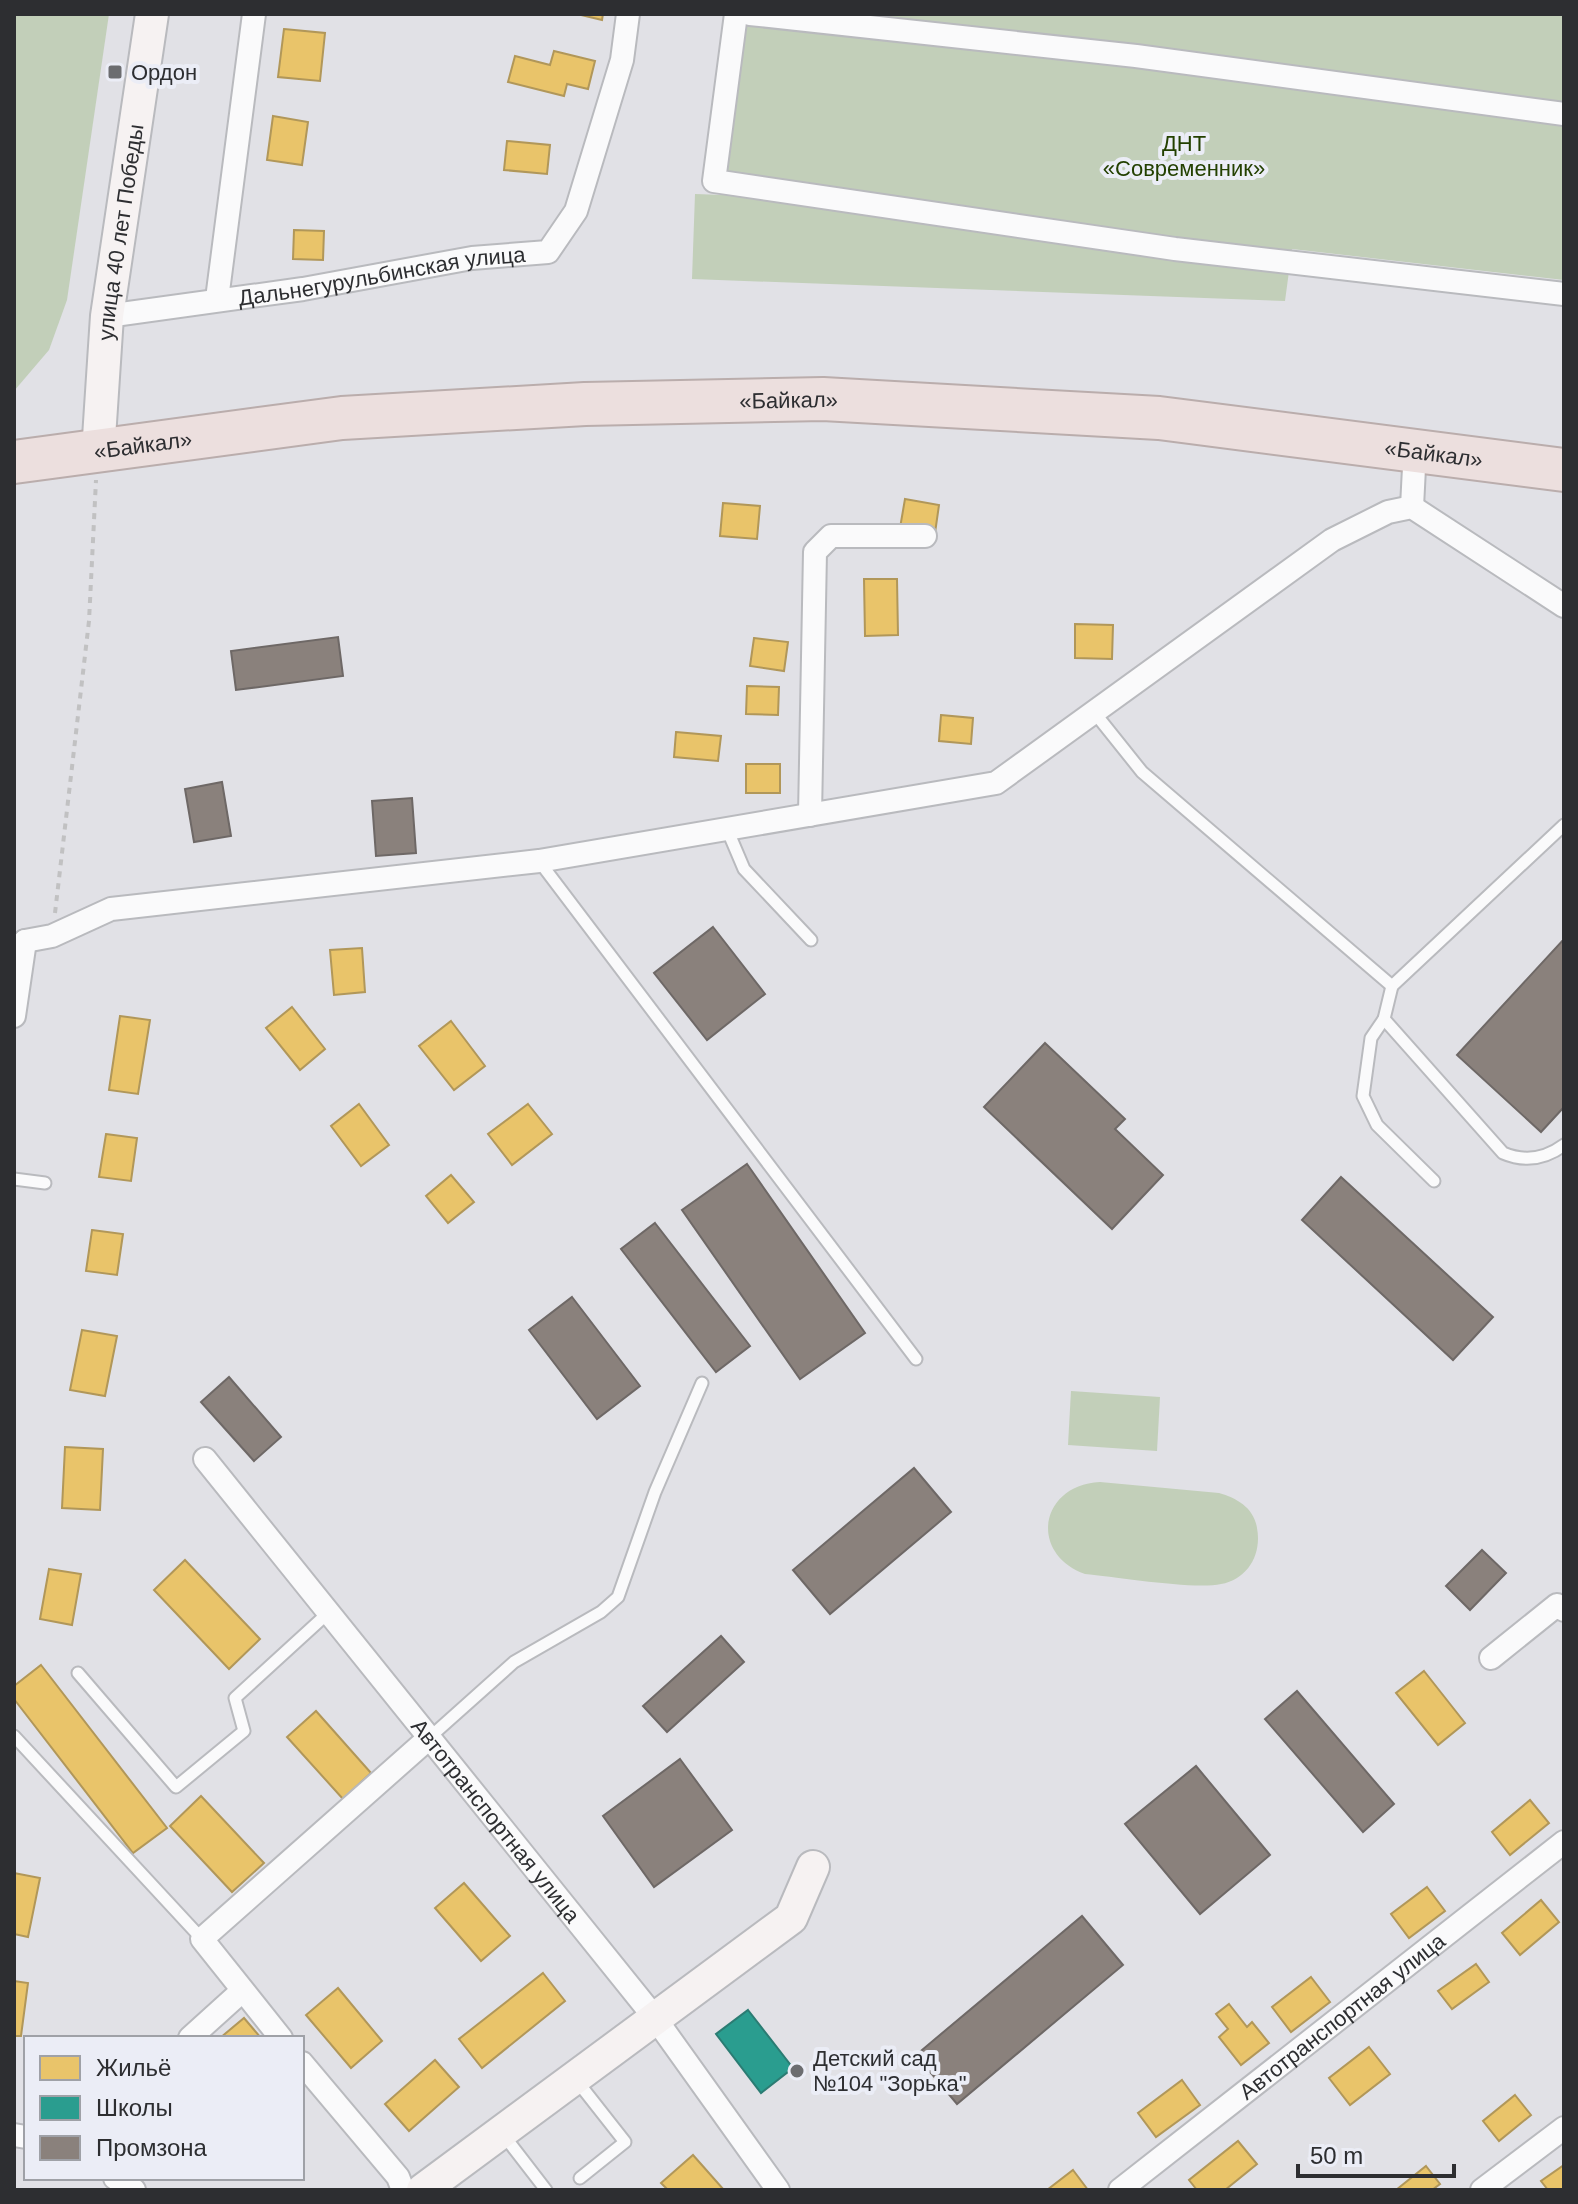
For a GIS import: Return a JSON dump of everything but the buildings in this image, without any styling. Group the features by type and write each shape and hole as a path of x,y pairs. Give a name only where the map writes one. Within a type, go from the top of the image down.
{"highway":[{"name":"«Байкал»","path":"14,462 342,418 585,404 823,399 1159,418 1415,448 1564,470"}],"street":[{"name":"улица 40 лет Победы","path":"98,453 107,316 152,14"},
{"path":"217,299 254,14"},
{"name":"Дальнегурульбинская улица","path":"107,316 303,289 472,258 548,252 576,211 622,60 628,14"},
{"path":"736,14 714,181 1175,249 1564,294"},
{"path":"750,14 1136,56 1564,114"},
{"path":"1412,507 1415,448"},
{"path":"14,1016 19,932 52,936 111,909 539,861 996,783 1332,540 1388,512 1412,507 1564,606"},
{"path":"810,815 815,552 831,536 925,536"},
{"name":"Автотранспортная улица","path":"205,1459 655,2018 778,2190"},
{"path":"1491,1658 1557,1605 1564,1610"},
{"path":"279,2036 202,1939 429,1738"},
{"name":"Автотранспортная улица","path":"1120,2190 1564,1842"},
{"path":"423,2190 791,1918 813,1867"},
{"path":"192,2036 242,1991"},
{"path":"304,2065 398,2177 403,2190"},
{"path":"1482,2190 1564,2128"}],"lane":[{"path":"1094,712 1142,772 1392,986"},
{"path":"1434,1181 1377,1125 1363,1096 1371,1038 1384,1019 1392,986 1564,825"},
{"path":"727,829 744,869 811,940"},
{"path":"539,861 916,1359"},
{"path":"1384,1019 1503,1153 1519,1160 1537,1158 1564,1145"},
{"path":"14,1179 45,1183"},
{"path":"429,1738 514,1662 601,1612 618,1597 655,1492 702,1383"},
{"path":"78,1673 176,1787 244,1731 235,1698 328,1613"},
{"path":"14,1736 202,1939"},
{"path":"575,2078 625,2142 580,2178"},
{"path":"502,2132 546,2190"}],"path":[{"path":"52,936 89,621 98,453"}],"green space":[{"path":"14,14 109,14 67,300 49,350 14,391"},
{"name":"ДНТ «Современник»","path":"745,14 1564,14 1564,280 1292,249 1285,301 692,279 695,194 723,195"},
{"path":"1071,1391 1160,1397 1157,1451 1068,1445"},
{"path":"1100,1482 1219,1493 1238,1501 1248,1509 1257,1528 1257,1547 1251,1564 1231,1581 1209,1585 1085,1574 1067,1564 1055,1551 1049,1536 1049,1521 1054,1507 1064,1495 1080,1486"}],"place":[{"name":"Ордон","path":"115,72"},
{"name":"Детский сад №104 \"Зорька\"","path":"797,2071"}]}
